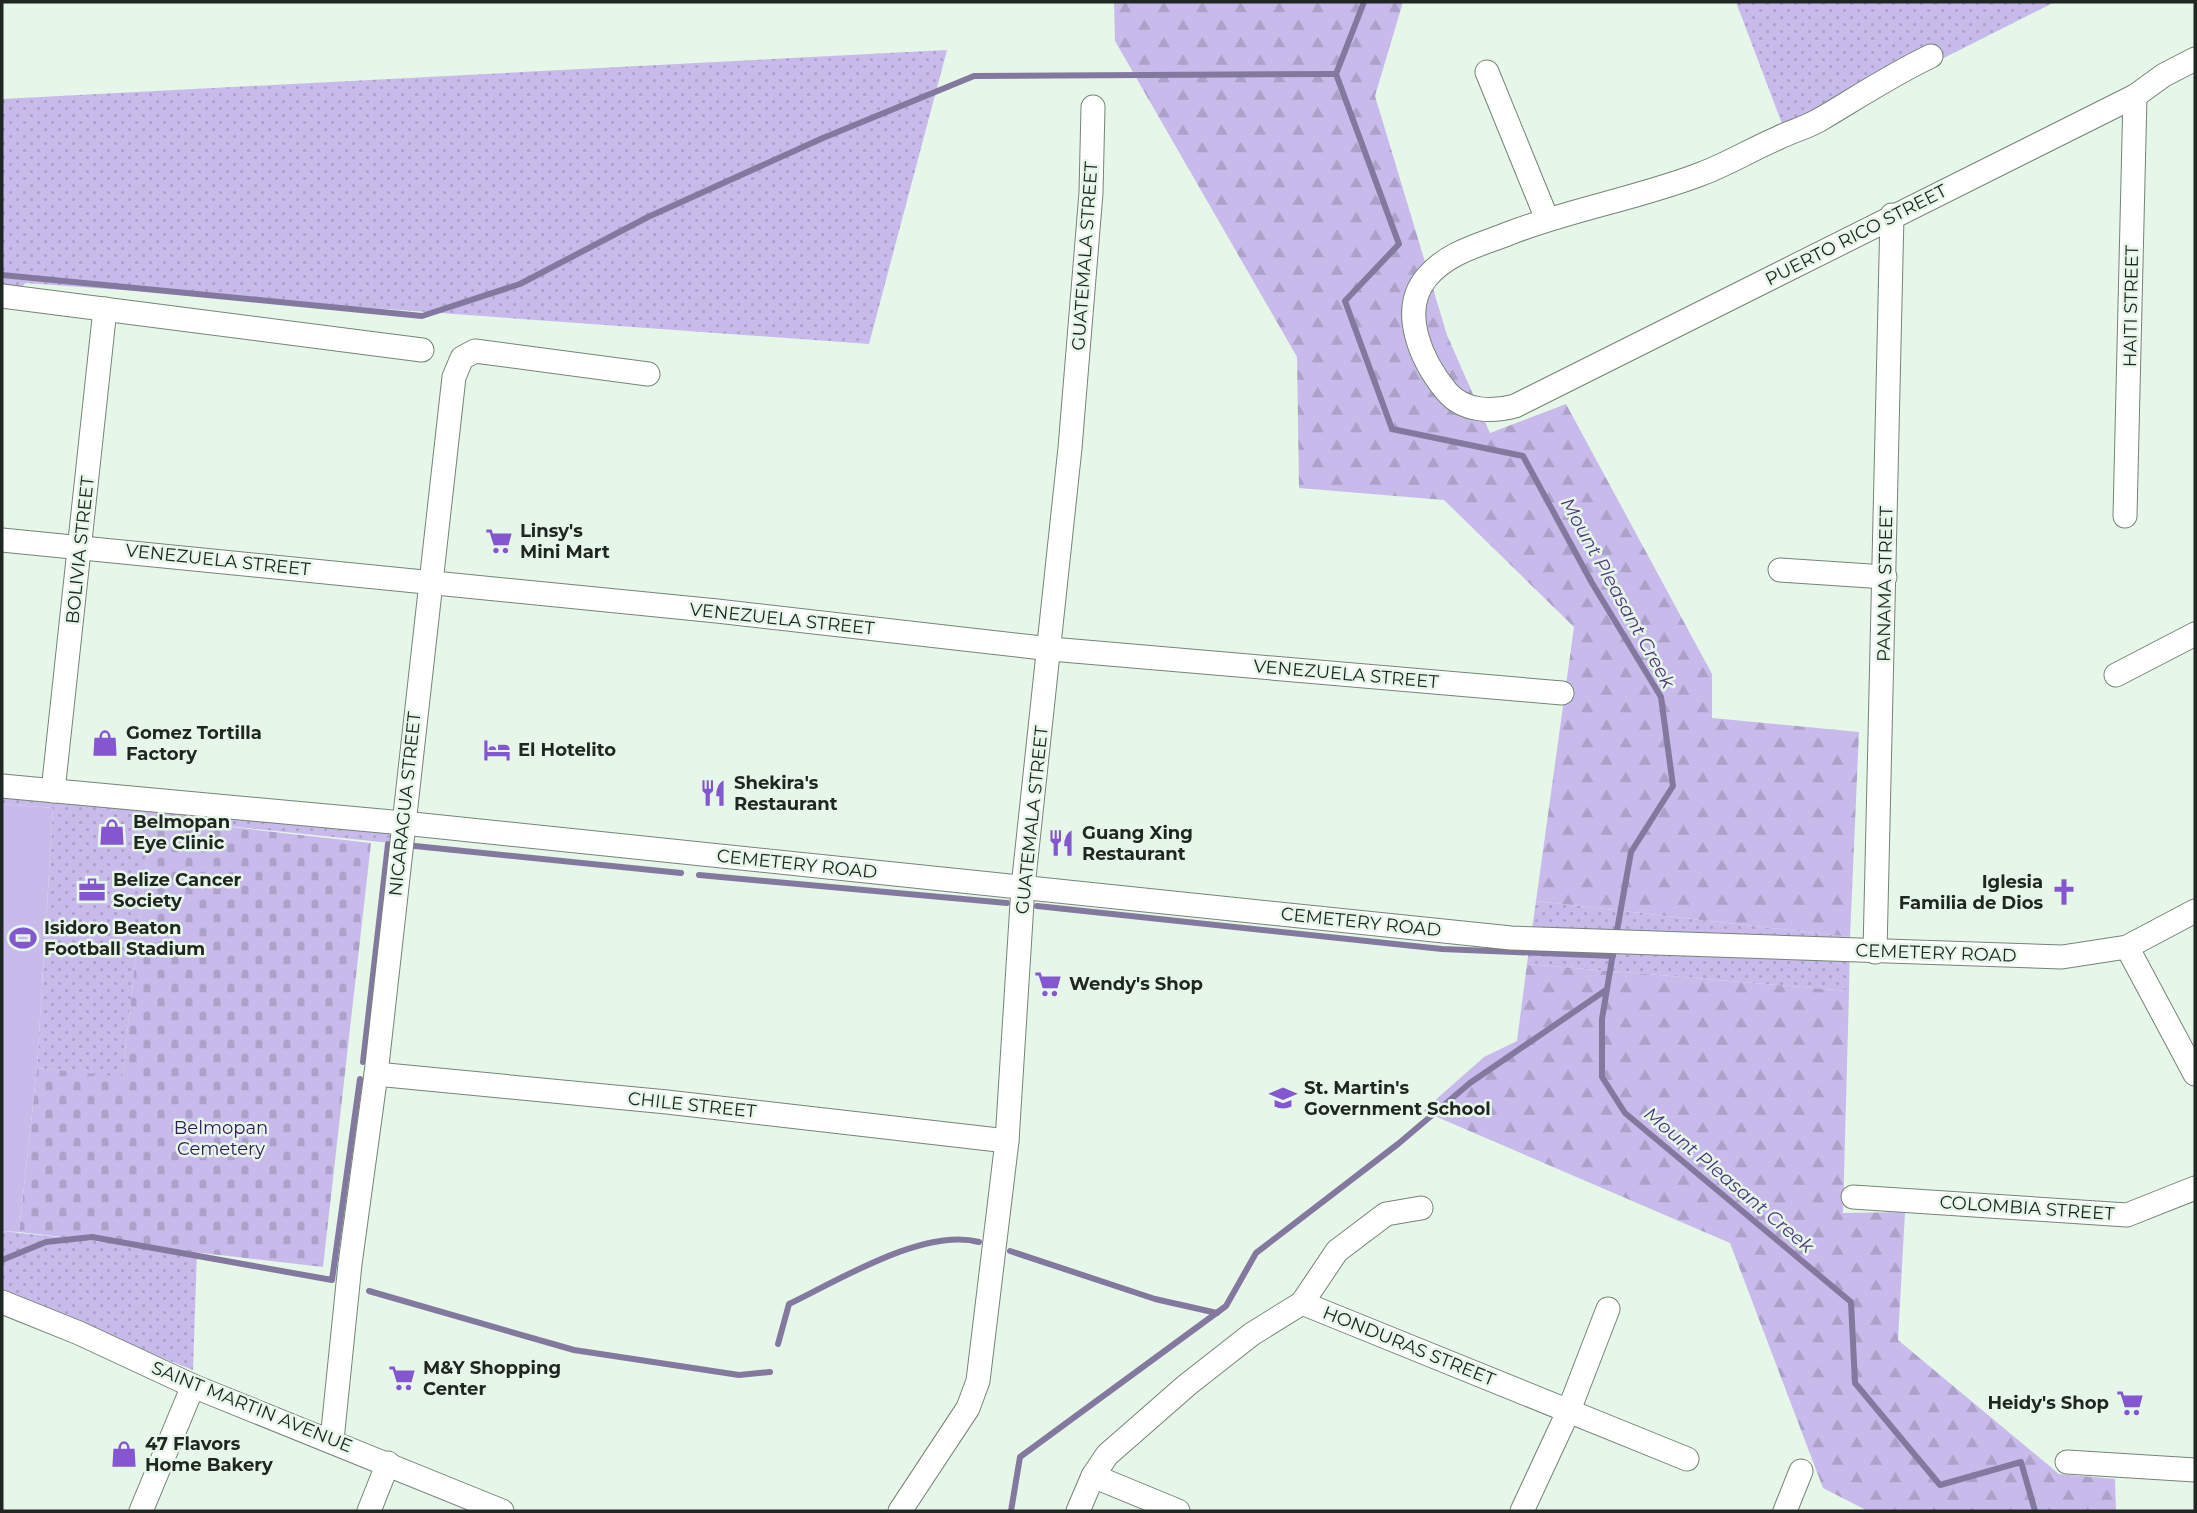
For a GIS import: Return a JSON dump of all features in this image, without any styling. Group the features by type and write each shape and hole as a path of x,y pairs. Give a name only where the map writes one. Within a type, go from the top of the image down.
{"street":[{"path":"1487,72 1547,219 1614,202 1711,170 1819,120 1873,86 1931,56"},
{"name":"PUERTO RICO STREET","path":"1547,219 1444,260 1425,278 1416,294 1412,309 1418,340 1429,368 1449,395 1470,406 1493,412 1515,406 1735,298 1892,215 2135,96 2164,75 2195,59"},
{"name":"HAITI STREET","path":"2125,516 2135,96"},
{"name":"GUATEMALA STREET","path":"900,1511 974,1394 1007,1141 1023,887 1051,649 1086,264 1093,107"},
{"name":"PANAMA STREET","path":"1875,952 1892,215"},
{"path":"2,296 422,350"},
{"name":"BOLIVIA STREET","path":"52,791 82,546 105,309"},
{"name":"NICARAGUA STREET","path":"332,1440 350,1264 376,1074 454,377 462,358 475,351 648,374"},
{"name":"VENEZUELA STREET","path":"2,540 429,582 1051,649 1562,693"},
{"path":"1780,570 1885,577"},
{"path":"2116,676 2195,635"},
{"name":"CEMETERY ROAD","path":"2,786 403,823 1511,938 2062,957 2127,947 2195,911"},
{"path":"2127,947 2195,1074"},
{"name":"CHILE STREET","path":"376,1074 667,1102 1007,1141"},
{"name":"COLOMBIA STREET","path":"1853,1197 2127,1215 2195,1188"},
{"path":"1302,1303 1337,1251 1386,1214 1421,1208"},
{"name":"SAINT MARTIN AVENUE","path":"2,1302 79,1333 194,1386 502,1511"},
{"name":"HONDURAS STREET","path":"1078,1511 1093,1476 1107,1455 1187,1385 1252,1334 1302,1303 1687,1459"},
{"path":"1522,1511 1569,1410 1608,1309"},
{"path":"141,1511 194,1386"},
{"path":"2067,1462 2195,1470"},
{"path":"369,1511 388,1463"},
{"path":"1785,1511 1801,1471"},
{"path":"1093,1476 1178,1511"}],"green space":[{"path":"1114,2 1403,2 1375,96 1447,335 1490,433 1566,404 1712,674 1712,718 1859,732 1850,937 1536,901 1574,627 1444,500 1299,488 1297,357 1115,41"},
{"path":"1736,2 2055,2 1787,137"},
{"path":"947,50 869,344 26,283 2,305 2,99"},
{"path":"2,779 400,825 400,844 152,818 122,1078 37,1068 53,808 2,804"},
{"name":"Isidoro Beaton Football Stadium","path":"2,804 53,808 37,1068 19,1232 2,1231"},
{"name":"Belmopan Cemetery","path":"152,818 371,843 323,1267 19,1232 37,1068 122,1077"},
{"path":"1536,901 1850,937 1849,991 1527,964"},
{"path":"1527,964 1849,991 1843,1213 1905,1212 1898,1340 2059,1474 2115,1479 2116,1511 1868,1511 1823,1488 1730,1243 1423,1111 1484,1057 1517,1041"},
{"path":"2,1231 197,1252 193,1370 2,1295"}],"waterway":[{"name":"Mount Pleasant Creek","path":"1364,2 1336,74 1399,244 1345,301 1392,429 1523,456 1592,583 1661,697 1673,786 1631,852 1616,936"},
{"path":"2,275 422,316 520,284 648,217 823,138 974,76 1336,74"},
{"path":"363,1062 388,844"},
{"path":"415,846 681,873"},
{"path":"699,875 1007,903"},
{"path":"1037,906 1442,949 1613,956"},
{"name":"Mount Pleasant Creek","path":"1614,947 1602,1019 1602,1077 1625,1113 1851,1302 1855,1383 1940,1485 2021,1462 2035,1511"},
{"path":"1011,1511 1020,1457 1226,1306 1256,1253 1398,1144 1470,1083 1606,990"},
{"path":"2,1260 46,1242 92,1237 332,1280 360,1079"},
{"path":"778,1344 789,1304 832,1282 908,1249 957,1239 979,1242"},
{"path":"1010,1251 1155,1299 1217,1313"},
{"path":"369,1291 574,1350 739,1375 770,1372"}],"place":[{"name":"Linsy's Mini Mart","path":"499,541"},
{"name":"Gomez Tortilla Factory","path":"105,743"},
{"name":"El Hotelito","path":"497,750"},
{"name":"Shekira's Restaurant","path":"713,793"},
{"name":"Belmopan Eye Clinic","path":"112,832"},
{"name":"Guang Xing Restaurant","path":"1061,843"},
{"name":"Belize Cancer Society","path":"92,890"},
{"name":"Iglesia Familia de Dios","path":"2064,892"},
{"name":"Isidoro Beaton Football Stadium","path":"23,938"},
{"name":"Wendy's Shop","path":"1048,984"},
{"name":"St. Martin's Government School","path":"1283,1098"},
{"name":"M&Y Shopping Center","path":"402,1378"},
{"name":"Heidy's Shop","path":"2130,1403"},
{"name":"47 Flavors Home Bakery","path":"124,1454"}]}
